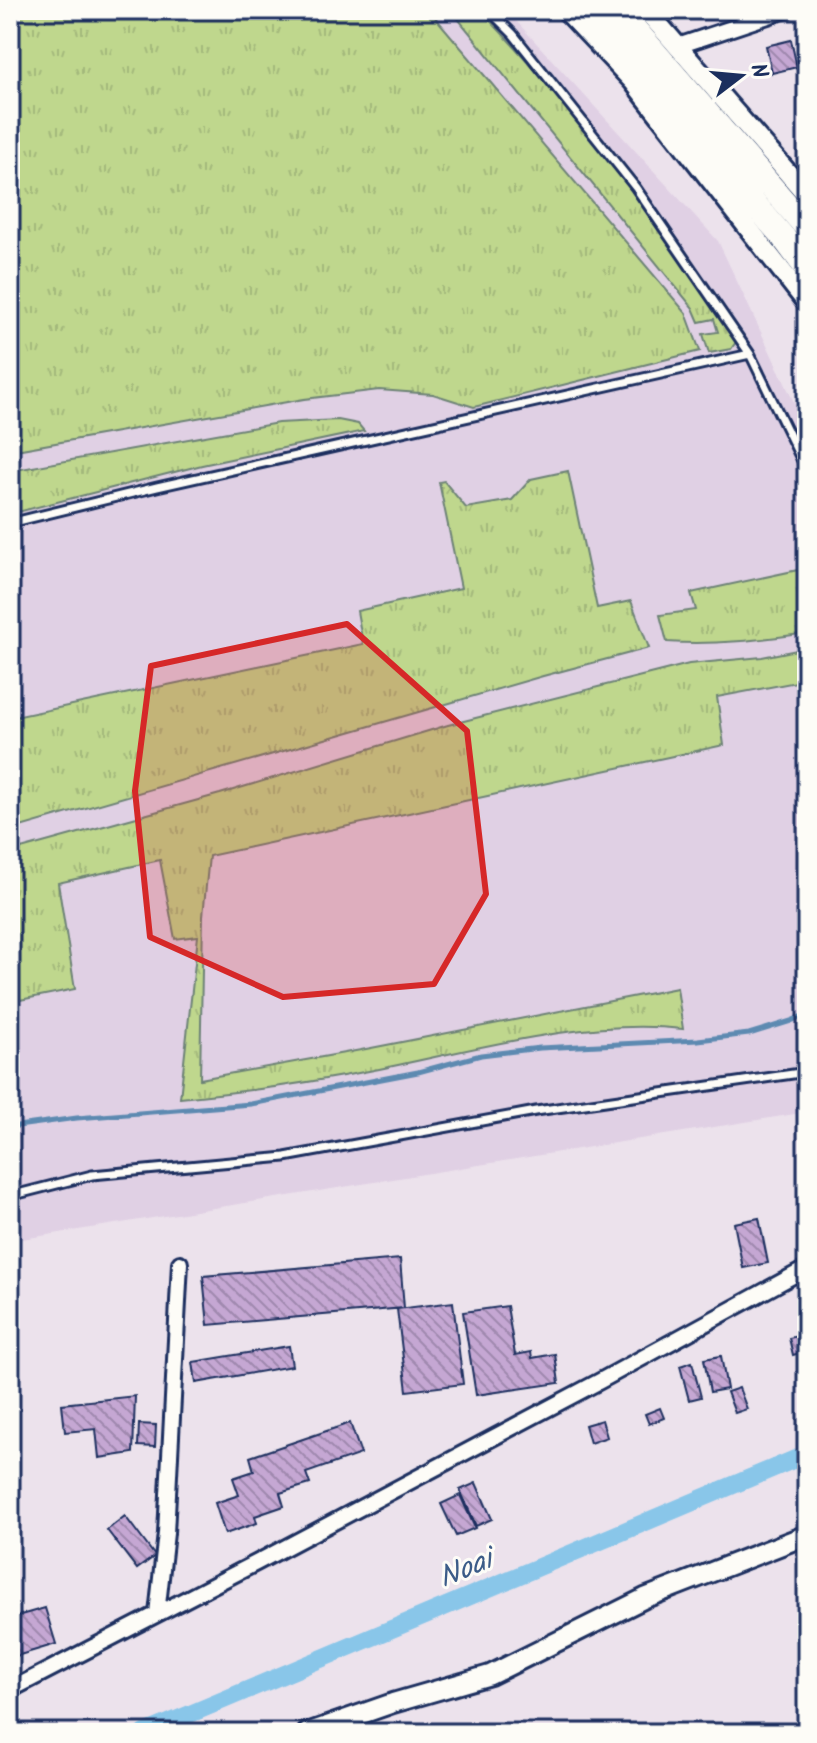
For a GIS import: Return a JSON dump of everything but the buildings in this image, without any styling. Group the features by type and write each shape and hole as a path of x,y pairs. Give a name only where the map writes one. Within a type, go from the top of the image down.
{"highway":[{"path":"587,10 767,218 807,269"},
{"path":"618,10 807,228"}],"street":[{"path":"566,10 633,81 807,303"},
{"path":"646,10 807,195"},
{"path":"678,46 786,10"},
{"path":"157,1614 166,1533 180,1263"},
{"path":"10,1690 587,1388 807,1268"},
{"path":"307,1733 393,1703 490,1675 645,1598 807,1535"}],"lane":[{"path":"489,10 513,34 636,188 750,354 807,471"},
{"path":"10,523 750,354"},
{"path":"10,1196 92,1175 285,1157 536,1111 807,1072"}],"highlighted area":[{"path":"347,624 467,731 486,894 434,984 283,997 150,937 135,791 151,666"}],"shaded area":[{"path":"10,10 506,10 718,241 807,430 807,1112 10,1241"}],"green space":[{"path":"10,10 429,10 686,313 700,351 474,407 433,394 379,390 304,399 10,451"},
{"path":"451,10 480,10 584,128 678,255 736,342 731,349 709,353 703,334 718,332 714,319 699,322 693,308"},
{"path":"338,420 358,424 364,431 202,465 10,514 10,471 278,423"},
{"path":"568,471 597,608 631,601 649,648 10,830 10,718 363,644 357,611 461,588 439,482 444,481 466,508 512,500 531,479"},
{"path":"807,568 807,633 737,641 667,642 660,615 696,610 691,593"},
{"path":"807,648 807,680 717,697 724,745 209,856 203,916 200,1079 677,988 683,1029 606,1028 567,1032 326,1079 180,1098 198,936 175,939 160,860 58,883 75,989 10,1002 10,852 220,794 448,725 689,664 762,657"}],"waterway":[{"path":"10,1127 77,1118 251,1104 418,1072 481,1055 749,1034 807,1014"},
{"name":"Noai","path":"145,1733 807,1454"}]}
